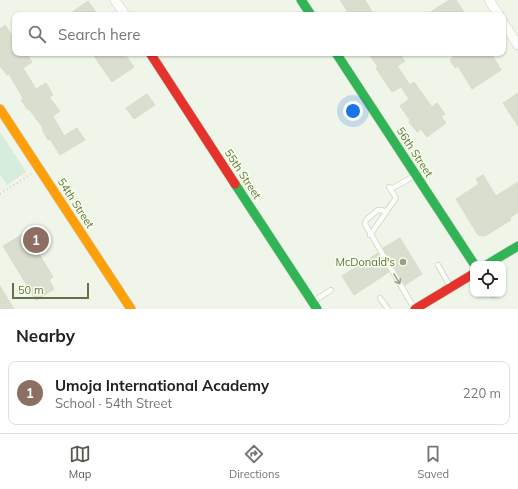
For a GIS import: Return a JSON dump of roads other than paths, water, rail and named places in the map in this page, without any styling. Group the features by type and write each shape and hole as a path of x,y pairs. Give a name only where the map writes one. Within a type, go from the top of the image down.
{"street":[{"path":"115,0 123,12"},
{"path":"301,0 309,12"},
{"path":"489,0 496,12"},
{"path":"506,27 518,45"},
{"name":"55th Street","path":"152,56 314,307"},
{"name":"56th Street","path":"338,56 472,261"},
{"name":"54th Street","path":"0,109 131,309"},
{"path":"493,261 518,246"},
{"path":"415,309 470,276"}],"lane":[{"path":"370,235 396,198 390,188 416,175"},
{"path":"386,211 378,210 366,220 365,224 370,235 415,309"},
{"path":"438,265 451,287"},
{"path":"314,307 331,290"},
{"path":"380,298 388,309"}],"place":[{"name":"Umoja International Academy","path":"36,240"},
{"name":"McDonald's","path":"403,262"}]}
